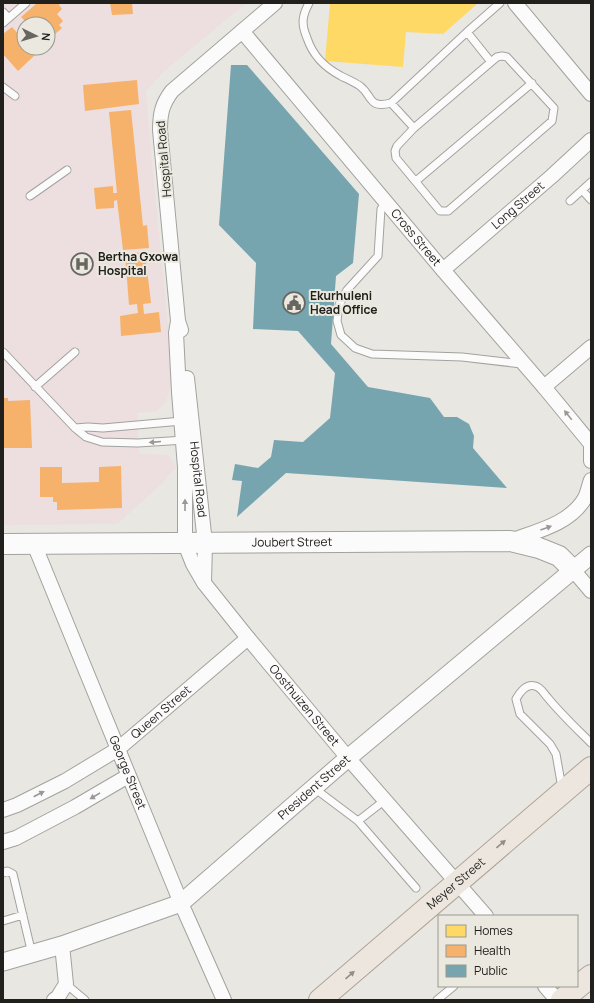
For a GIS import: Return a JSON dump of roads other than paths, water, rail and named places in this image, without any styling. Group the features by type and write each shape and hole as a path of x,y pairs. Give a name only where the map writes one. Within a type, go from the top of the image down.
{"main road":[{"name":"Joubert Street","path":"3,544 510,541 539,548 559,556 574,570"},
{"name":"Meyer Street","path":"320,1000 591,768"},
{"path":"578,987 591,976"},
{"path":"562,1000 578,987"}],"street":[{"name":"Hospital Road","path":"205,543 188,440 181,329 178,321 160,130 160,111 165,100 172,92 275,3"},
{"path":"515,3 591,94"},
{"name":"Cross Street","path":"242,31 443,270 525,364 591,444"},
{"name":"Long Street","path":"443,270 552,176 591,140"},
{"path":"544,387 591,347"},
{"name":"Hospital Road","path":"185,544 185,467 188,440"},
{"path":"591,444 591,461"},
{"path":"510,541 555,524 572,513 585,497 591,480"},
{"path":"204,583 205,543"},
{"name":"George Street","path":"34,544 180,903 224,1000"},
{"name":"Oosthuizen Street","path":"185,544 193,564 204,583 248,638 348,758 485,915"},
{"name":"President Street","path":"3,962 62,945 180,903 348,758 591,556"},
{"path":"574,570 591,591"},
{"name":"Queen Street","path":"3,810 17,805 65,781 118,749 248,638"},
{"path":"3,842 16,838 75,807 128,776"},
{"path":"54,1000 58,997 66,984 62,945"},
{"path":"546,987 557,1000"}],"lane":[{"path":"3,23 26,3"},
{"path":"309,3 305,10 302,28 315,56 320,62 339,75 361,87 371,101 382,105 391,103 500,3"},
{"path":"3,12 9,18"},
{"path":"467,32 491,62"},
{"path":"497,57 507,57 532,83 554,108 552,121 448,211 440,211 396,158 395,151 397,146 414,128 497,57"},
{"path":"416,181 532,83"},
{"path":"3,86 14,96"},
{"path":"391,103 414,128"},
{"path":"30,196 67,170"},
{"path":"570,201 591,182"},
{"path":"582,190 591,200"},
{"path":"386,202 381,209 378,256 347,290 339,305 337,321 341,335 355,348 372,354 462,357 525,364"},
{"path":"3,352 75,428 86,437 102,442 138,443 188,440"},
{"path":"35,387 76,352"},
{"path":"75,428 103,428 187,421"},
{"path":"563,792 556,754 550,744 520,714 516,699 520,692 528,686 534,685 540,688 557,709 591,743"},
{"path":"314,788 358,821 416,888"},
{"path":"358,821 385,800"},
{"path":"3,873 7,871 13,874 32,954"},
{"path":"3,921 23,915"},
{"path":"66,984 85,1000"},
{"path":"437,1000 453,987"}],"place":[{"name":"Bertha Gxowa Hospital","path":"82,264"},
{"name":"Ekurhuleni Head Office","path":"294,303"}]}
